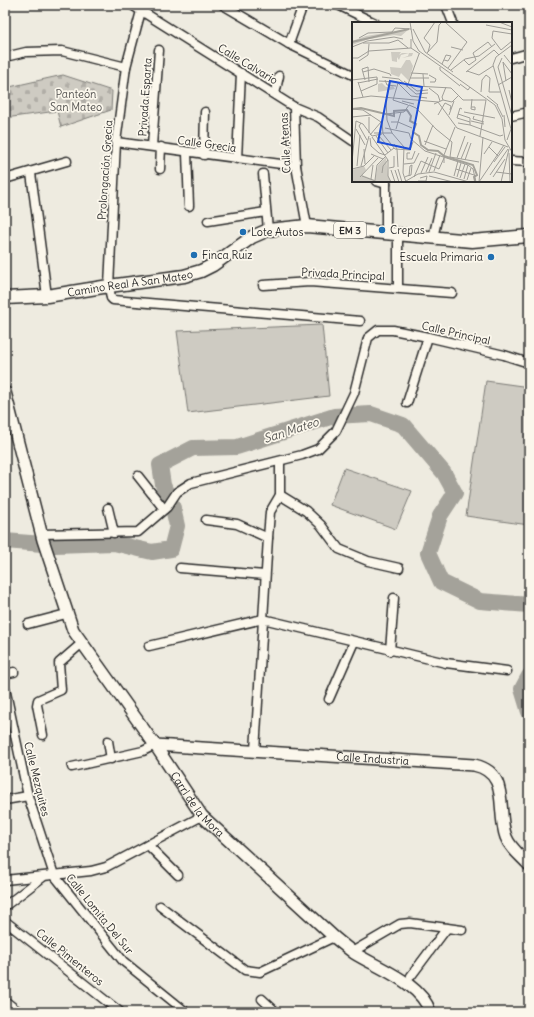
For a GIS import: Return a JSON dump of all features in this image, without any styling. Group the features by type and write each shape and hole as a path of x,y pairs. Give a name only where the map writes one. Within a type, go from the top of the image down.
{"main road":[{"name":"Camino Real A San Mateo","path":"5,298 47,296 184,276 201,271 213,265 268,226 308,226 472,241 529,236"}],"street":[{"name":"Calle Calvario","path":"132,5 294,107 318,117 352,140"},
{"path":"223,5 289,44 352,75"},
{"path":"289,44 303,5"},
{"path":"338,5 373,22"},
{"path":"446,5 453,22"},
{"name":"Prolongación Grecia","path":"110,286 116,142 126,68 141,11"},
{"name":"Privada Esparta","path":"159,50 156,147 160,169"},
{"path":"5,57 26,52 62,51 126,68"},
{"path":"512,58 529,53"},
{"path":"237,159 241,73"},
{"path":"275,94 279,76"},
{"name":"Calle Atenas","path":"294,107 296,166 308,226"},
{"path":"204,155 205,112"},
{"path":"512,116 529,112"},
{"name":"Calle Grecia","path":"116,142 187,153 296,166"},
{"path":"187,153 189,206"},
{"path":"5,179 31,173 67,161"},
{"path":"512,161 529,162"},
{"path":"31,173 47,296"},
{"path":"263,174 268,226"},
{"path":"386,182 386,233"},
{"path":"433,238 441,202"},
{"path":"208,221 266,212"},
{"path":"398,234 398,288 452,293"},
{"name":"Privada Principal","path":"263,285 310,282 398,288"},
{"path":"110,286 110,295 113,300 360,321"},
{"name":"Calle Principal","path":"280,462 318,449 336,431 354,393 368,338 378,330 393,330 428,337 504,355 529,363"},
{"path":"408,402 428,337"},
{"name":"Carrl de la Mora","path":"5,392 42,537 66,614 73,630 155,745 202,816 352,952 418,992 428,1004 430,1012"},
{"path":"42,537 67,532 138,532 165,508 177,492 191,483 280,462 280,495 270,512 255,751"},
{"path":"138,476 165,508"},
{"path":"280,495 306,511 316,520 339,549 368,561 399,568"},
{"path":"108,508 114,533"},
{"path":"206,520 237,524 268,538"},
{"path":"180,568 265,575"},
{"path":"390,651 394,598"},
{"path":"28,624 66,614"},
{"path":"149,646 263,619 390,651 446,663 508,672"},
{"path":"329,699 354,642"},
{"path":"43,735 37,705 38,700 61,690 59,663 82,643"},
{"path":"5,674 14,672"},
{"name":"Calle Mezquites","path":"5,688 28,796 54,875"},
{"path":"108,741 111,759"},
{"path":"72,767 143,751 155,745"},
{"name":"Calle Industria","path":"155,745 474,765 484,767 492,773 498,782 505,836 510,845 527,861"},
{"path":"5,800 28,796"},
{"path":"5,880 91,871 106,867 202,816"},
{"path":"148,844 178,875"},
{"name":"Calle Lomita Del Sur","path":"54,875 123,961 186,1012"},
{"path":"5,906 43,876"},
{"path":"160,906 245,970 260,972 334,937"},
{"name":"Calle Pimenteros","path":"5,921 120,1012"},
{"path":"352,952 400,924 410,923 462,930"},
{"path":"411,976 447,928"},
{"path":"262,999 276,1012"},
{"path":"5,1001 19,1012"}],"green space":[{"name":"Panteón San Mateo","path":"63,75 112,91 111,110 61,127 57,111 5,118 5,88"},
{"path":"322,325 329,396 188,413 177,331"},
{"path":"486,381 529,387 529,525 466,516"},
{"path":"344,468 412,491 396,529 330,505"}],"waterway":[{"name":"San Mateo","path":"5,541 55,545 114,543 152,552 171,549 177,526 173,508 163,485 160,465 193,448 237,447 334,416 371,414 403,425 444,473 455,493 440,516 428,553 441,582 480,601 529,605"},
{"name":"San Mateo","path":"529,676 522,689 529,712"}],"place":[{"name":"Crepas","path":"382,230"},
{"name":"Lote Autos","path":"243,232"},
{"name":"Finca Ruiz","path":"194,255"},
{"name":"Escuela Primaria","path":"491,257"}]}
